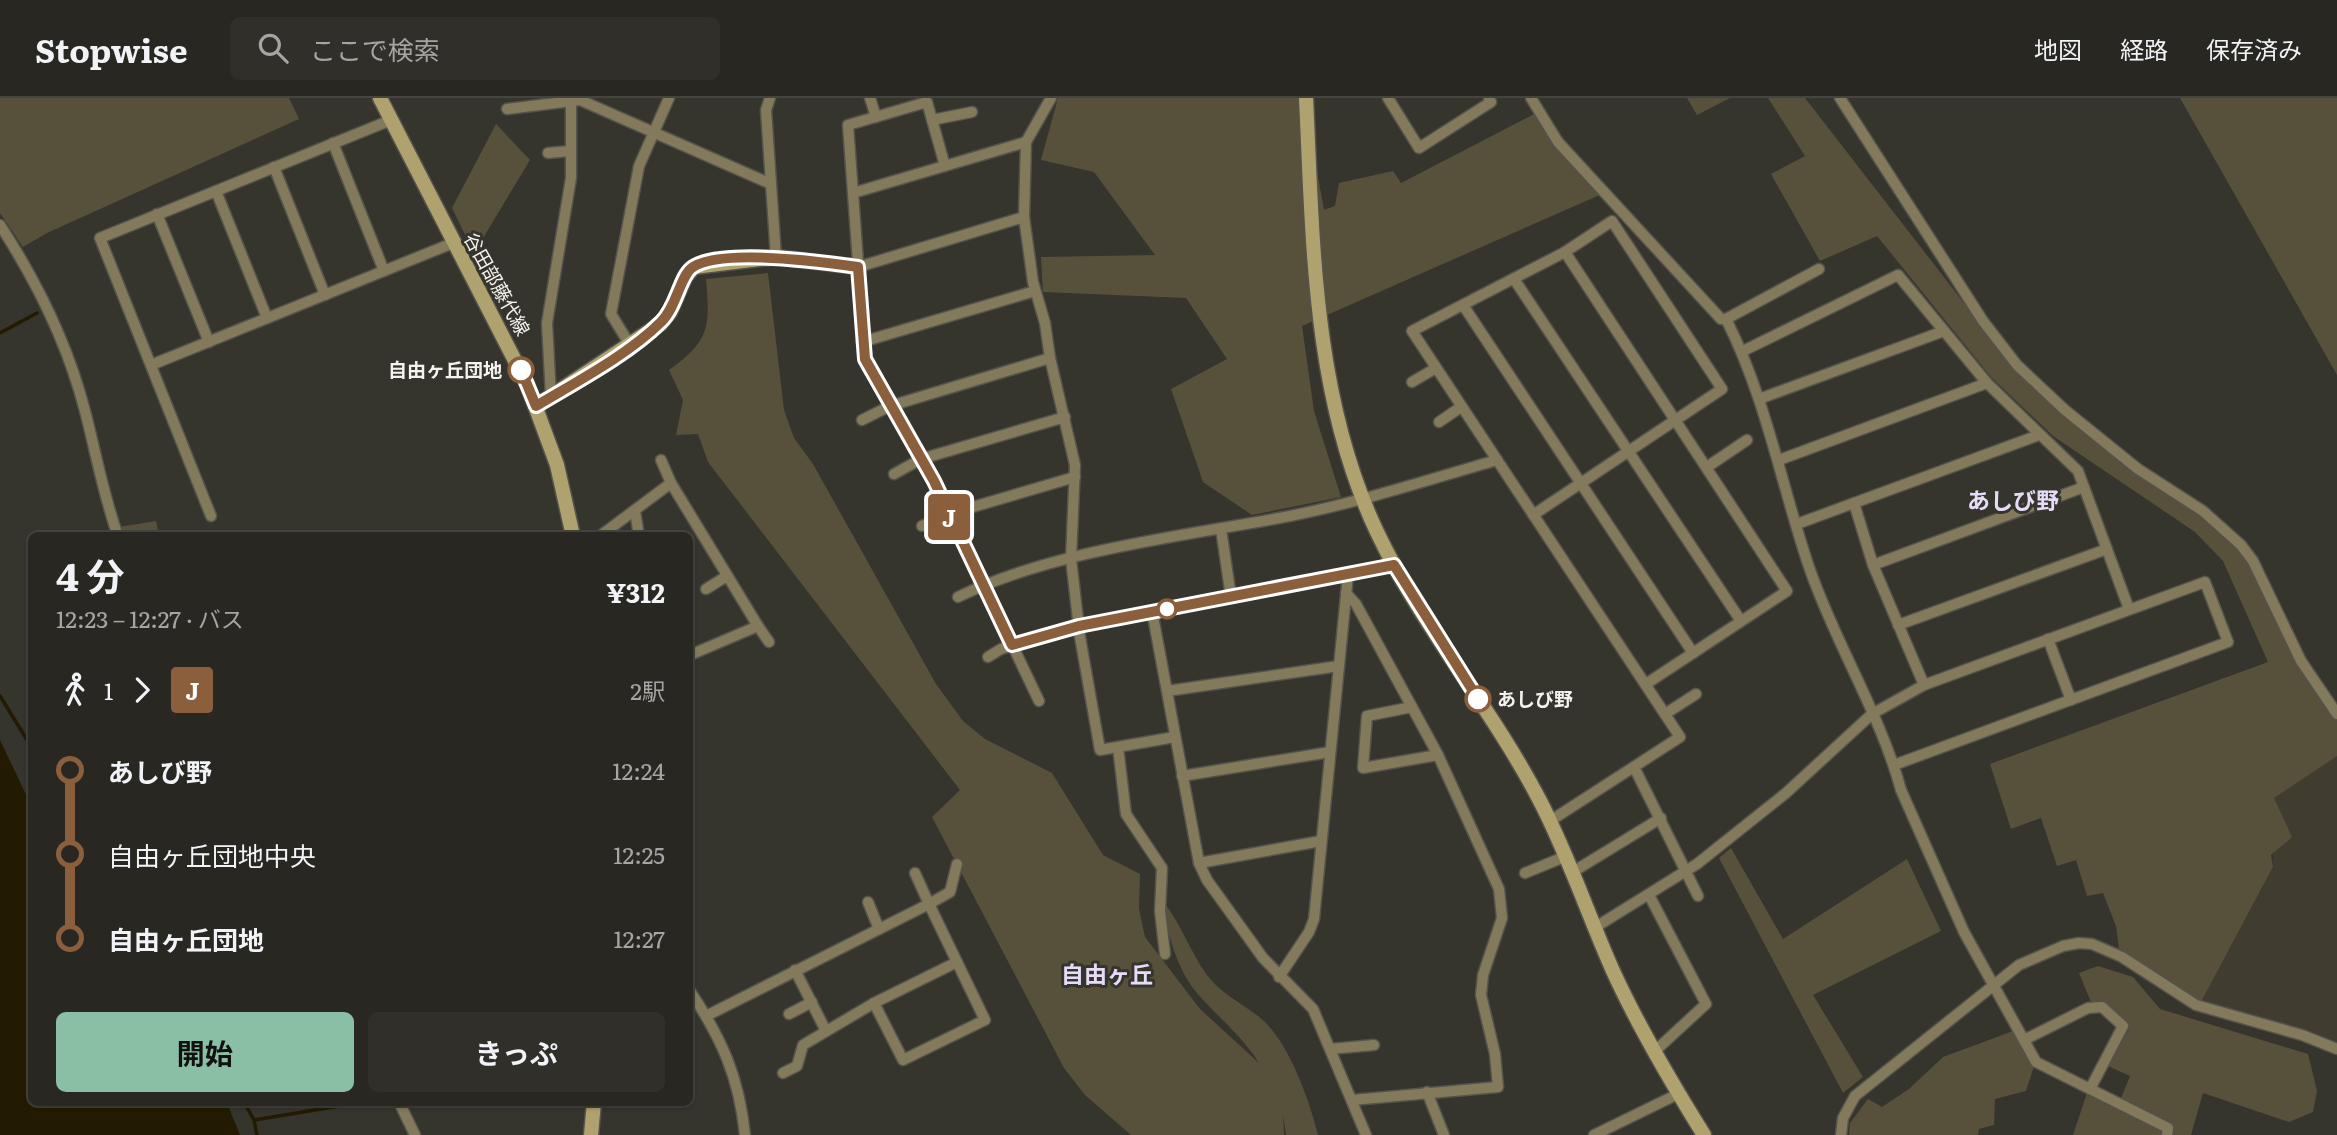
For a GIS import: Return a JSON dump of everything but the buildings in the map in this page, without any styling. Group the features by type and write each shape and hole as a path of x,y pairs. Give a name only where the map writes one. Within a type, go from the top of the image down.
{"street":[{"name":"谷田部藤代線","path":"380,98 453,243 510,346 536,406 562,484 572,532"},
{"path":"630,345 611,314 639,166 669,98"},
{"path":"870,98 876,117"},
{"path":"1051,98 1033,124 1026,142 1024,217 1035,291 1045,323 1075,477 1071,559 1079,626 1100,750 1175,737"},
{"path":"1306,98 1321,336 1342,433 1363,499 1394,565 1507,743 1550,821 1594,928 1655,1051 1704,1135"},
{"path":"1389,98 1419,148 1491,102 1489,98"},
{"path":"1531,98 1559,142 1721,319 1726,319 1819,269"},
{"path":"1840,98 1912,205 1983,321 2040,389 2138,469 2203,511 2241,545 2253,561 2301,661 2337,714"},
{"path":"551,397 547,323 571,178 571,99"},
{"path":"767,99 776,257"},
{"path":"507,109 580,100 771,184"},
{"path":"946,166 927,102 848,125 862,342 865,359 921,459 1039,701"},
{"path":"932,120 972,113"},
{"path":"211,516 100,238 391,120"},
{"path":"853,193 1026,142"},
{"path":"333,143 384,271"},
{"path":"548,153 570,151"},
{"path":"274,167 325,295"},
{"path":"216,191 267,318"},
{"path":"157,214 209,342"},
{"path":"536,406 630,345 670,312 684,277 694,267 776,257 858,267 1024,217"},
{"path":"1532,515 1723,389 1612,221 1565,252 1412,331 1532,515 1680,737 1550,821"},
{"path":"0,225 23,260 61,340 84,409 103,494 117,532"},
{"path":"151,365 453,243"},
{"path":"1565,252 1787,591 1646,684"},
{"path":"1743,351 1899,275 1987,383 2078,471 2129,609"},
{"path":"1514,279 1741,621"},
{"path":"862,342 1035,291"},
{"path":"1464,305 1693,653"},
{"path":"1726,319 1743,351 1826,611 1894,765 1901,790 1992,986 2036,1062 2168,1128 2167,1135"},
{"path":"1759,399 1944,331"},
{"path":"862,420 890,406 1050,358"},
{"path":"1412,382 1436,368"},
{"path":"1779,460 1987,383"},
{"path":"1439,422 1461,407"},
{"path":"894,474 921,459 1065,417"},
{"path":"1797,524 2039,435"},
{"path":"1707,467 1747,440"},
{"path":"661,460 671,483 769,642"},
{"path":"958,597 984,585 1071,559 1363,499 1497,460"},
{"path":"922,527 948,516 1075,477"},
{"path":"605,532 671,483"},
{"path":"1873,565 2084,487"},
{"path":"1854,503 1873,565 1924,685"},
{"path":"635,510 638,532"},
{"path":"1221,529 1231,597"},
{"path":"1898,625 2107,549"},
{"path":"988,657 1012,645 1079,626 1394,565"},
{"path":"1279,977 1312,926 1348,575"},
{"path":"706,589 727,576"},
{"path":"1594,928 1688,870 1786,793 1872,715 1924,685 2205,582 2228,642 1894,765"},
{"path":"1346,593 1356,604 1438,755 1489,863 1502,899 1502,918 1483,975 1481,995 1495,1054 1497,1087 1352,1100"},
{"path":"1152,611 1199,863 1207,880 1279,977 1313,1009 1366,1135"},
{"path":"693,654 758,626"},
{"path":"2048,639 2071,701"},
{"path":"1167,691 1339,666"},
{"path":"1665,714 1696,694"},
{"path":"1412,707 1367,716 1363,768 1438,755"},
{"path":"1118,747 1126,814 1162,868 1160,911 1166,954"},
{"path":"1182,776 1330,752"},
{"path":"1634,767 1688,870 1698,896"},
{"path":"1571,873 1661,818"},
{"path":"1199,863 1321,841"},
{"path":"1525,873 1564,857"},
{"path":"706,1016 950,892 957,864"},
{"path":"874,1003 903,1060 985,1020 915,873"},
{"path":"1649,895 1706,1004 1655,1051"},
{"path":"868,902 880,929"},
{"path":"1841,1135 1843,1118 1854,1096 2018,965 2063,946 2092,944 2122,957 2196,1005 2302,1035 2337,1049"},
{"path":"783,1073 797,1066 803,1045 874,1003 957,962"},
{"path":"795,970 826,1031"},
{"path":"693,996 732,1066 745,1135"},
{"path":"789,1014 811,1002"},
{"path":"2024,1040 2088,1008 2102,1007 2123,1026 2090,1089"},
{"path":"1330,1049 1374,1045"},
{"path":"1427,1092 1444,1135"},
{"path":"1594,1135 1678,1094"},
{"path":"401,1106 415,1135"},
{"path":"591,1135 594,1106"}],"shaded area":[{"path":"0,98 289,98 299,119 47,233 23,247 0,213"},
{"path":"1058,98 1304,98 1324,210 1335,206 1339,183 1393,171 1401,183 1536,113 1544,130 1602,194 1302,326 1314,411 1341,497 1252,515 1203,482 1171,389 1227,359 1186,298 1043,292 1041,257 1155,255 1094,172 1041,160"},
{"path":"1687,98 1730,98 1697,115"},
{"path":"1768,98 1805,98 1978,321 2049,402 2213,521 2248,560 2319,695 2337,720 2337,756 2274,798 2292,837 2271,855 2273,867 2201,1002 2119,949 2116,926 2103,893 2087,896 2076,860 2057,866 2041,818 2011,829 1990,764 2268,662 2223,561 2195,532 2053,436 1991,377 1877,236 1820,261 1771,174 1805,156"},
{"path":"2180,98 2337,98 2337,375"},
{"path":"496,124 530,160 474,253 452,208"},
{"path":"768,273 784,410 794,438 813,464 936,684 963,721 985,739 1052,773 1103,855 1140,874 1139,909 1145,937 1200,1009 1259,1063 1246,1044 1197,993 1183,972 1167,925 1163,901 1212,981 1269,1026 1296,1071 1318,1135 1286,1135 1283,1115 1284,1135 1131,1135 1085,1095 1064,1068 932,817 960,790 708,462 698,434 676,435 683,400 669,370 693,350 704,332 708,310 706,279"},
{"path":"156,521 158,532 121,532 119,527"},
{"path":"0,740 28,799 28,1106 228,1106 240,1135 0,1135"},
{"path":"2336,755 2337,1044 2201,1002 2273,868 2274,798"},
{"path":"1731,848 1783,939 1907,859 1941,931 1813,995 1863,1077 1843,1093 1719,858"},
{"path":"2098,966 2133,977 2160,1009 2308,1054 2317,1091 2313,1112 2289,1122 2203,1093 2191,1135 2073,1135 2087,1093 2117,1108 2130,1076 2108,1066 2129,1029 2101,1001 2091,1002 2079,973"},
{"path":"2013,1031 2034,1066 2026,1091 1995,1099 1994,1125 1979,1129 1978,1135 1849,1135 1850,1123 1868,1099 1882,1107 1909,1089 1943,1057"}],"waterway":[{"path":"0,333 37,313"},
{"path":"0,696 28,742"},
{"path":"246,1106 254,1120 257,1135"},
{"path":"254,1120 340,1106"}],"bus line":[{"name":"J","path":"521,370 536,406 660,324 677,300 684,277 700,264 776,257 858,267 865,359 934,481 948,516 1012,645 1079,626 1394,565 1419,610 1478,699"}],"place":[{"name":"自由ヶ丘団地","path":"521,370"},
{"name":"あしび野","path":"1478,699"}],"district":[{"name":"あしび野","path":"2013,501"},
{"name":"自由ヶ丘","path":"1107,975"}]}
